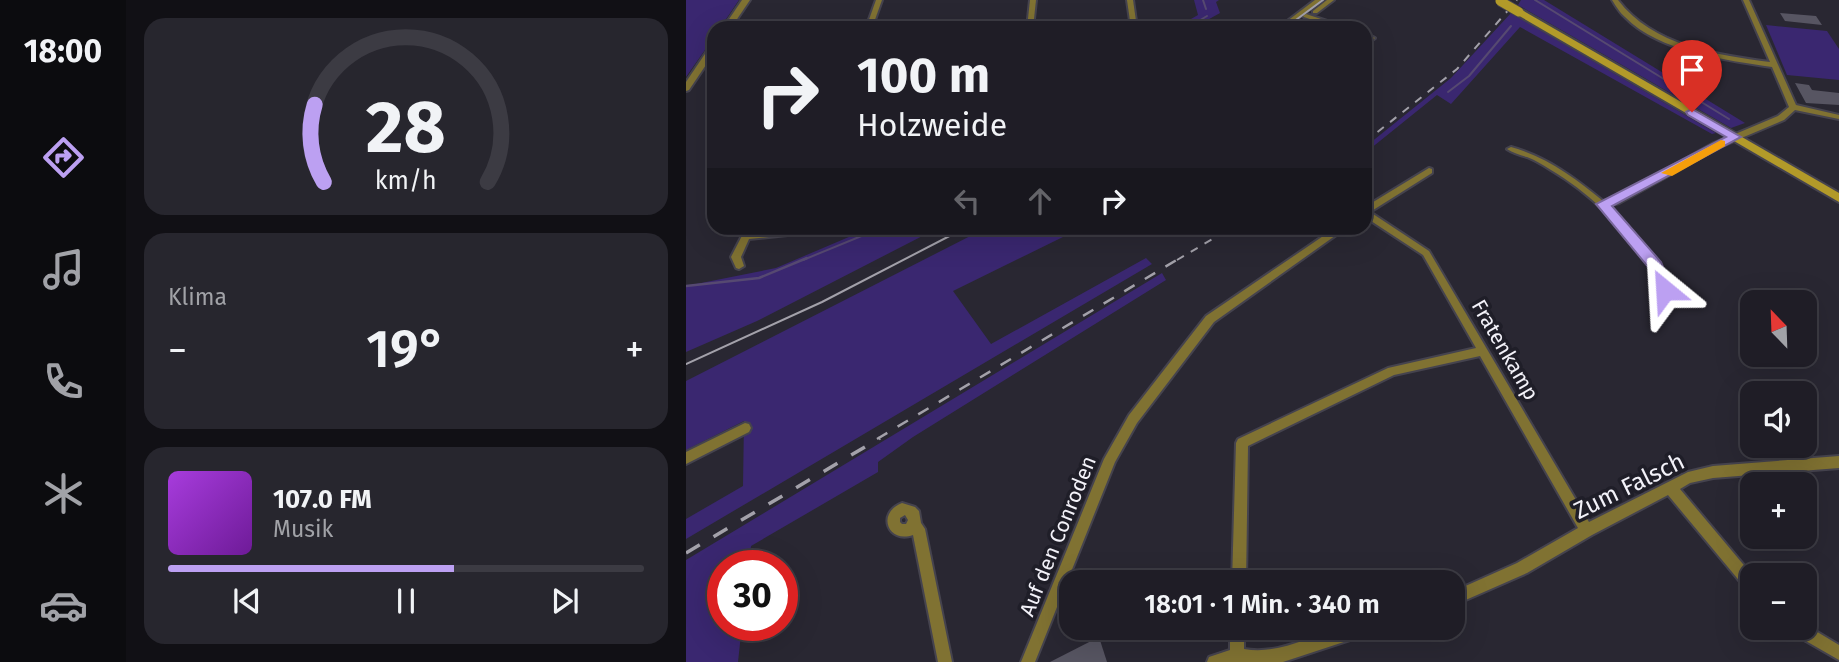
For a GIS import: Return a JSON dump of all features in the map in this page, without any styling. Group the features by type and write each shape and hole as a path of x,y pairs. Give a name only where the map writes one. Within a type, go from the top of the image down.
{"main road":[{"path":"1499,0 1839,198"}],"street":[{"path":"732,21 746,0"},
{"path":"872,21 879,0"},
{"path":"1031,21 1033,0"},
{"path":"1130,0 1134,21"},
{"path":"1290,21 1319,0"},
{"path":"1303,21 1331,0"},
{"path":"1615,0 1633,20 1674,43 1712,55 1774,65"},
{"path":"1746,0 1793,107"},
{"path":"1300,14 1321,21"},
{"path":"686,88 707,57"},
{"path":"1603,204 1616,201 1735,137 1780,118 1793,107"},
{"path":"1793,107 1839,117"},
{"path":"1511,149 1526,153 1603,204 1656,266 1665,290"},
{"path":"1372,208 1429,171"},
{"name":"Fratenkamp","path":"1372,217 1426,253 1587,530"},
{"path":"739,266 736,257 747,235"},
{"name":"Auf den Conroden","path":"1028,662 1110,459 1133,419 1210,319 1331,235"},
{"path":"1238,570 1242,443 1392,371 1483,351"},
{"path":"686,458 745,428"},
{"name":"Zum Falsch","path":"1465,594 1522,568 1587,530 1670,487 1713,472 1839,462"},
{"path":"1670,487 1740,570"},
{"path":"912,525 918,529 945,662"},
{"path":"1237,640 1237,655"},
{"path":"1214,662 1237,655 1283,659 1333,640"},
{"path":"1817,640 1839,653"}],"shaded area":[{"path":"686,0 739,0 725,21 707,21 707,47 686,77"},
{"path":"1194,0 1219,0 1216,2 1220,13 1206,21 1187,21 1198,15"},
{"path":"1521,0 1544,0 1745,123 1731,128 1518,5"},
{"path":"1511,13 1716,133 1712,134 1520,27 1451,104 1437,95 1372,147 1372,141 1451,78"},
{"path":"1766,25 1827,31 1839,49 1839,80 1787,75"},
{"path":"854,235 924,235 757,321 686,352 686,286 776,268"},
{"path":"972,235 1065,236 953,291 991,344 1146,258 1152,264 686,539 686,519 743,486 744,421 686,450 686,381"},
{"path":"1162,273 1166,280 913,437 878,462 878,472 751,546 751,550 707,550 707,641 740,641 738,662 686,662 686,560"}],"building":[{"path":"1780,13 1816,16 1822,25 1785,21"},
{"path":"1795,83 1809,85 1812,90 1839,93 1839,105 1806,103"},
{"path":"1093,640 1100,640 1107,662 1050,662"}],"waterway":[{"path":"1203,0 1206,9"},
{"path":"1535,0 1729,119"},
{"path":"1199,21 1207,16"},
{"path":"1448,92 1469,76 1511,26"},
{"path":"803,260 864,235"},
{"path":"686,286 759,278 807,258"}],"tram line":[{"path":"1294,21 1323,0"},
{"path":"686,364 822,302 951,235"}],"railway":[{"path":"1372,136 1457,69 1517,0"},
{"path":"1177,260 1219,235"},
{"path":"877,439 1180,258"},
{"path":"686,553 880,438"}],"slow traffic":[{"path":"1667,173 1721,144"}],"route":[{"path":"1665,290 1656,266 1603,204 1616,201 1735,137 1692,112"}]}
